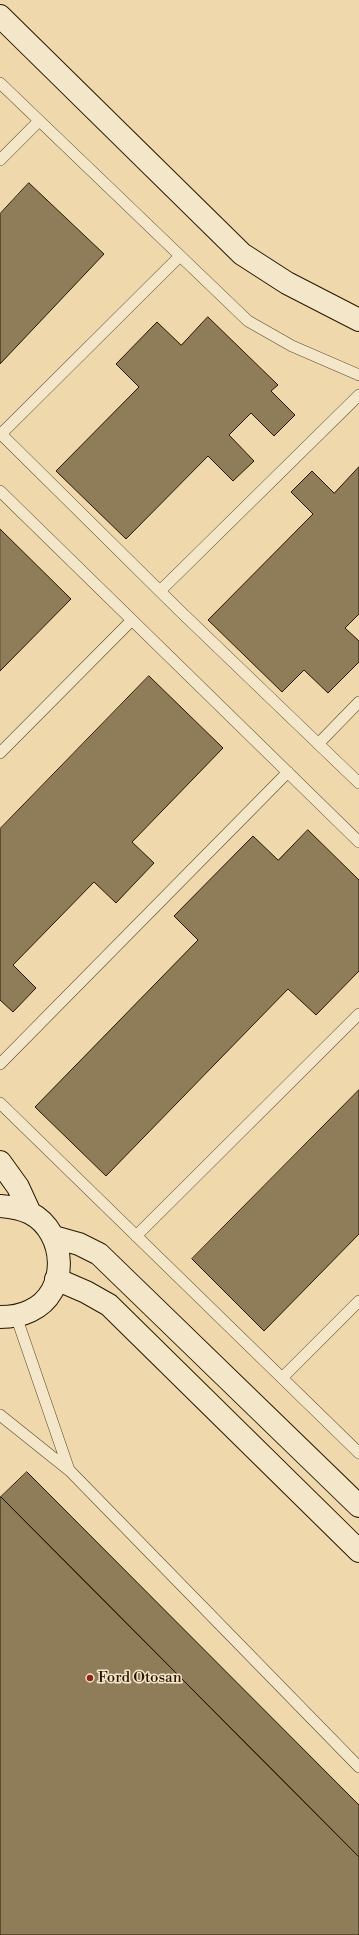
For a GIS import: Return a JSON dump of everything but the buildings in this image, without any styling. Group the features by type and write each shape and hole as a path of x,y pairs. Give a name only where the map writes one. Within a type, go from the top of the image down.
{"main road":[{"path":"0,16 242,254 287,283 359,320"},
{"path":"0,1162 18,1187 30,1213"},
{"path":"0,1206 16,1207 30,1213 44,1223 54,1237 59,1253 59,1270 54,1286 44,1300 31,1310 8,1317"},
{"path":"54,1237 79,1244 99,1254 359,1506"},
{"path":"56,1279 86,1292 109,1305 359,1551"}],"lane":[{"path":"0,83 248,321 292,346 359,376"},
{"path":"0,160 39,121"},
{"path":"180,256 1,433 160,591 359,783"},
{"path":"160,591 359,395"},
{"path":"0,491 359,842"},
{"path":"0,753 132,620"},
{"path":"318,744 359,702"},
{"path":"0,1064 288,772"},
{"path":"136,1236 359,1014"},
{"path":"0,1103 359,1453"},
{"path":"282,1378 359,1301"},
{"path":"8,1317 70,1471"},
{"path":"0,1415 70,1471 359,1767"}],"place":[{"name":"Ford Otosan","path":"90,1678"}]}
